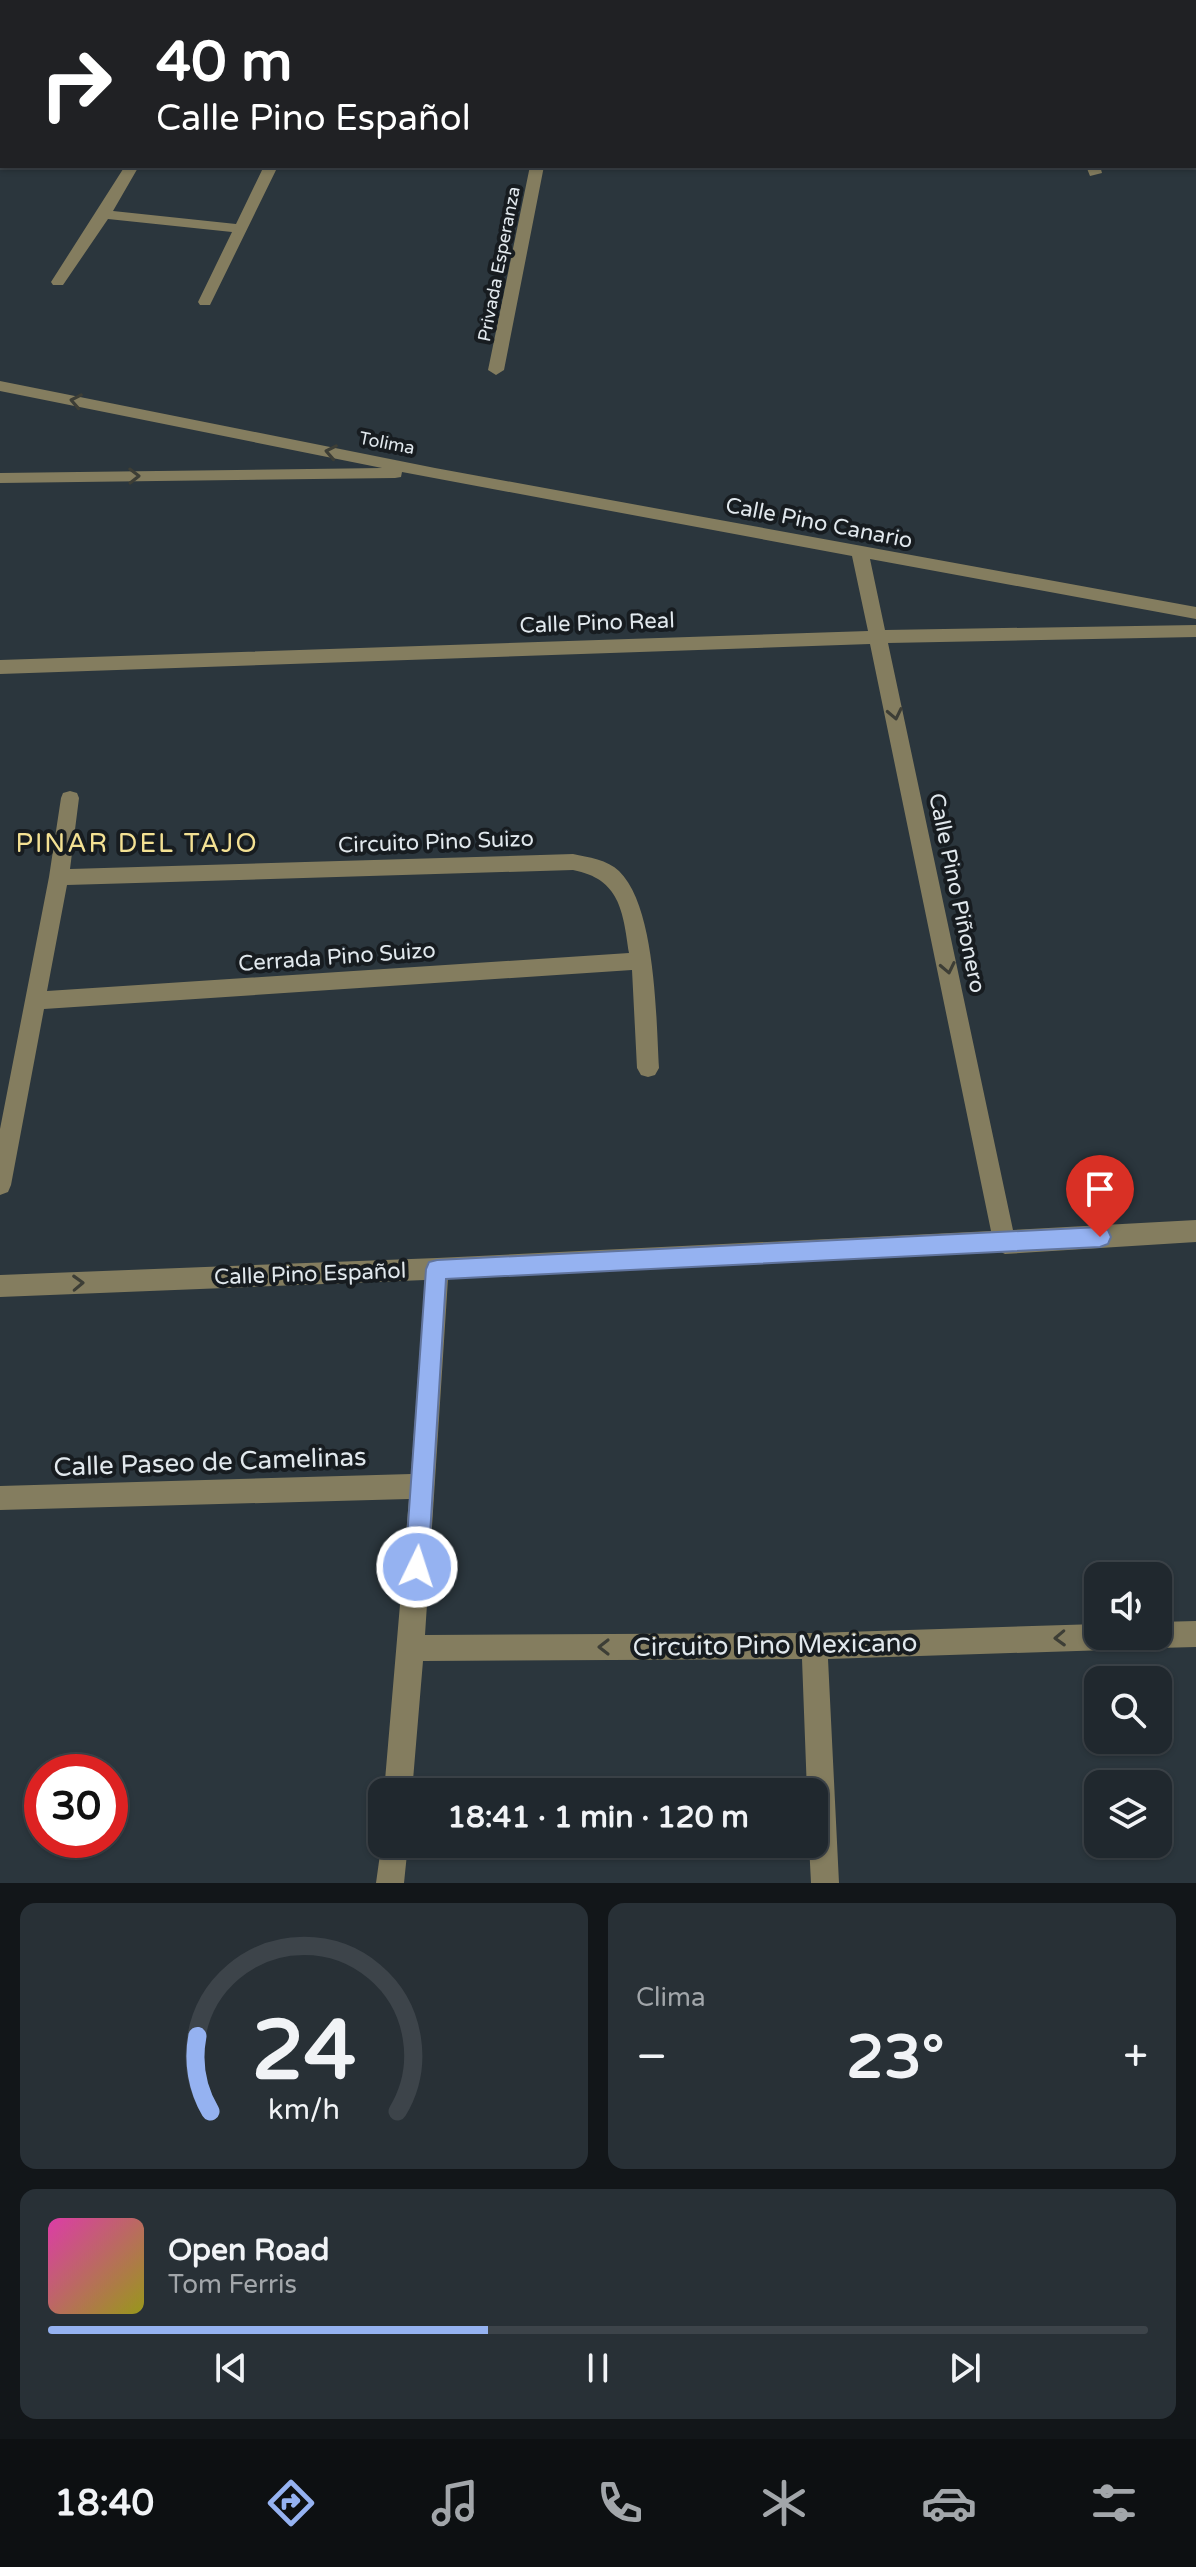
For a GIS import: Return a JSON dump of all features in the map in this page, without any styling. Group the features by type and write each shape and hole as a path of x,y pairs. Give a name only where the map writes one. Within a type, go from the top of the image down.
{"street":[{"path":"58,282 131,168"},
{"path":"205,302 270,168"},
{"name":"Privada Esperanza","path":"496,370 537,168"},
{"path":"104,214 240,229"},
{"name":"Tolima","path":"0,386 435,473"},
{"name":"Tolima","path":"0,478 435,473"},
{"name":"Calle Pino Canario","path":"435,473 1196,613"},
{"name":"Calle Pino Piñonero","path":"860,553 1005,1243"},
{"name":"Calle Pino Real","path":"0,667 879,637 1196,631"},
{"path":"0,1185 59,877 70,798"},
{"name":"Circuito Pino Suizo","path":"59,877 573,862 599,867 615,877 624,892 642,961 648,1068"},
{"name":"Cerrada Pino Suizo","path":"34,1001 642,961"},
{"name":"Calle Pino Español","path":"0,1286 1005,1243 1196,1231"},
{"path":"399,1778 437,1269"},
{"name":"Calle Paseo de Camelinas","path":"0,1498 422,1486"},
{"path":"1172,1635 1196,1634"},
{"name":"Circuito Pino Mexicano","path":"411,1648 814,1646 1084,1638"},
{"path":"814,1646 825,1883"},
{"path":"390,1883 393,1858"}],"district":[{"name":"PINAR DEL TAJO","path":"137,843"}],"route":[{"path":"417,1567 437,1269 1100,1237"}]}
